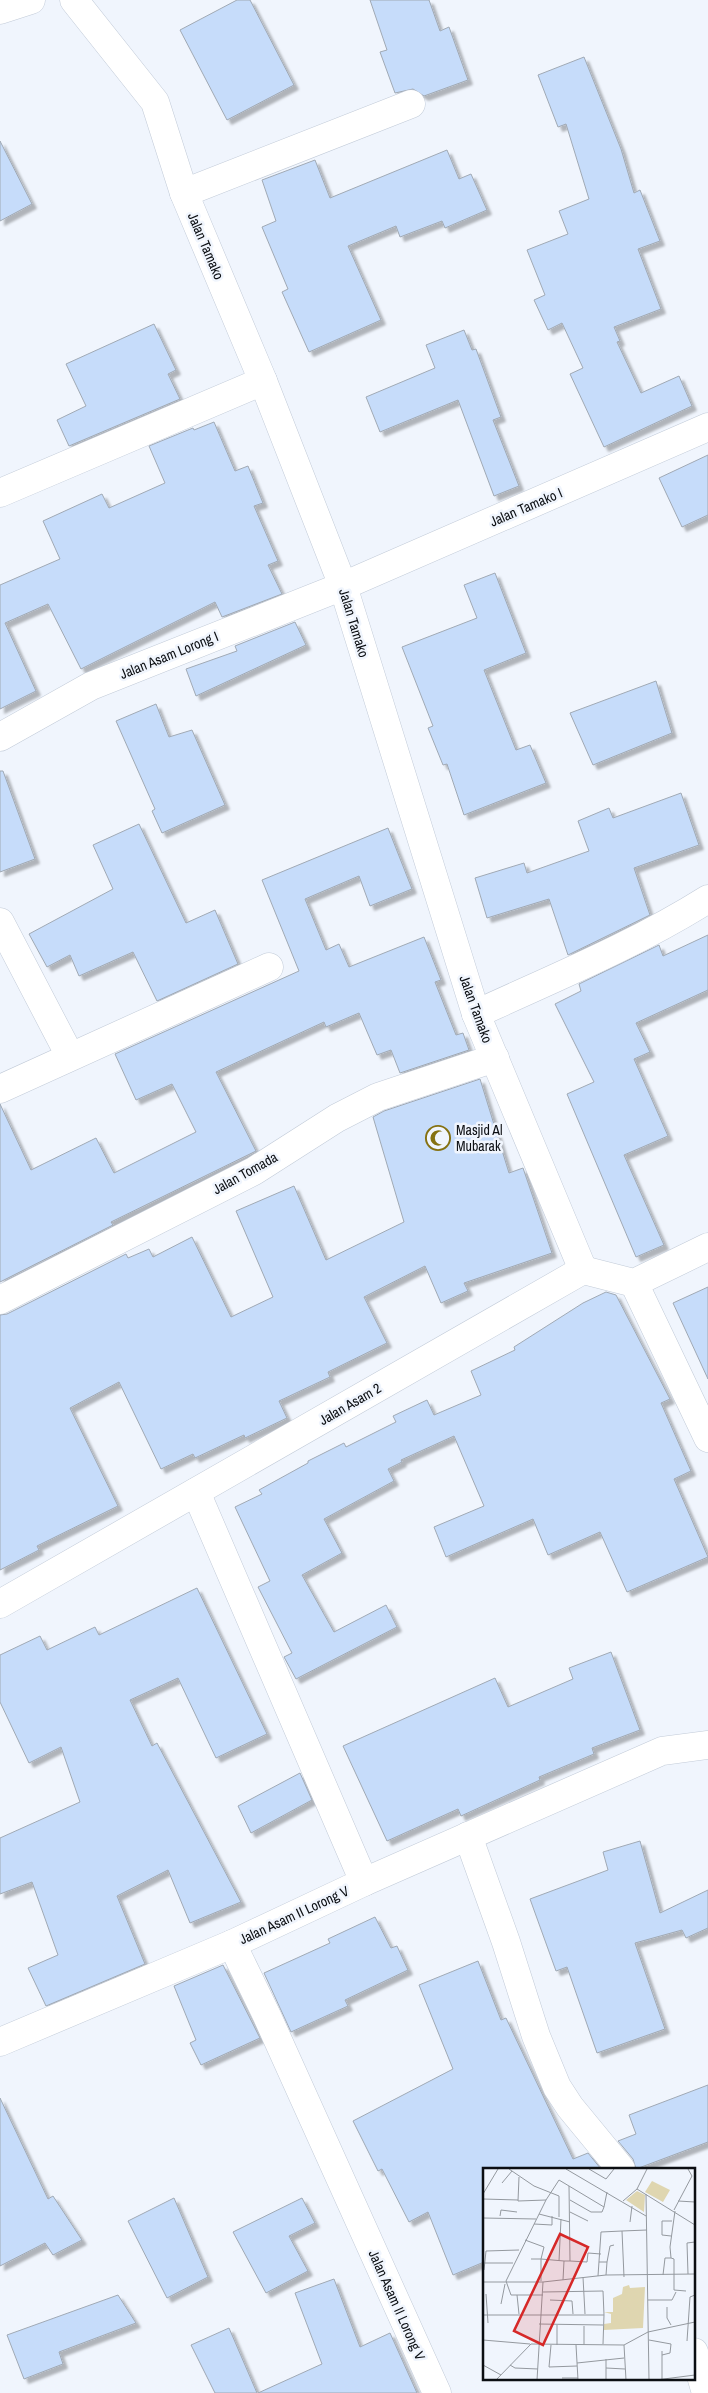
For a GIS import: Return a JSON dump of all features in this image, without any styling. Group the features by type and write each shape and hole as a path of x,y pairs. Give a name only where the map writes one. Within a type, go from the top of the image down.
{"street":[{"path":"0,10 31,0"},
{"name":"Jalan Tamako","path":"74,0 155,102 184,193 263,381 343,586 476,1014 583,1270"},
{"path":"184,193 412,104"},
{"path":"0,493 263,381"},
{"name":"Jalan Tamako I","path":"343,586 708,427"},
{"name":"Jalan Asam Lorong I","path":"0,736 91,686 343,586"},
{"path":"476,1014 607,954 681,916 708,899"},
{"path":"0,922 70,1056"},
{"path":"0,1089 270,967"},
{"name":"Jalan Tomada","path":"0,1300 254,1172 337,1118 370,1101 403,1088 495,1058"},
{"path":"583,1270 634,1283 708,1247"},
{"name":"Jalan Asam 2","path":"0,1604 583,1270"},
{"path":"634,1283 708,1438"},
{"name":"Jalan Asam II Lorong V","path":"196,1492 364,1882 232,1944 267,2016 436,2393"},
{"path":"364,1882 662,1751 708,1744"},
{"path":"468,1836 506,1942 536,2036 557,2087 570,2107 620,2168"},
{"path":"0,2042 204,1954 232,1944"},
{"path":"696,2359 706,2393"}],"building":[{"path":"237,0 250,0 294,85 227,120 180,30"},
{"path":"370,0 429,0 440,31 449,27 468,80 424,96 413,89 395,93 380,52 387,50"},
{"path":"584,57 621,149 634,193 640,190 660,241 638,249 661,309 614,327 620,341 617,342 641,393 679,376 692,406 604,447 570,374 583,368 562,323 548,330 534,300 545,295 527,250 568,234 559,211 589,199 566,124 558,127 538,75"},
{"path":"0,141 32,204 0,221"},
{"path":"447,150 459,179 471,174 487,210 445,228 442,221 400,237 396,226 348,246 381,320 309,352 282,292 288,289 262,227 276,221 262,180 315,160 330,198"},
{"path":"154,324 176,370 168,374 180,399 69,446 57,420 86,406 66,364"},
{"path":"464,330 472,350 476,349 501,417 493,420 519,486 494,496 458,400 380,432 366,397 435,368 426,345"},
{"path":"214,422 235,471 248,466 263,503 254,506 278,561 268,565 282,594 222,617 215,602 81,669 48,604 5,623 36,691 0,709 0,585 60,559 43,521 102,494 109,508 165,483 149,446 193,428 194,430"},
{"path":"708,455 708,515 682,527 659,478"},
{"path":"495,573 526,653 484,670 516,750 530,745 546,783 464,815 447,764 443,765 428,728 433,726 402,647 477,618 464,585"},
{"path":"295,622 306,645 196,696 186,669 237,651 235,646"},
{"path":"656,681 672,733 593,765 570,713"},
{"path":"156,704 169,737 192,730 225,805 162,833 152,811 155,809 116,721"},
{"path":"0,771 3,771 35,859 0,872"},
{"path":"681,793 699,845 634,868 650,915 568,955 549,899 487,918 475,878 524,863 527,873 589,851 578,821 609,808 613,818"},
{"path":"139,824 186,923 215,910 238,964 157,1001 133,952 79,976 70,955 47,967 29,934 113,889 93,845"},
{"path":"388,828 412,889 370,906 359,876 305,899 326,950 339,944 349,967 424,937 441,980 435,982 456,1035 463,1033 469,1050 400,1073 391,1050 377,1055 359,1013 326,1027 324,1022 216,1072 256,1151 111,1222 113,1225 0,1282 0,1104 31,1170 96,1138 114,1173 196,1132 172,1084 136,1100 115,1054 299,971 262,880"},
{"path":"708,935 708,990 636,1023 650,1052 634,1059 668,1136 624,1155 664,1245 636,1257 567,1094 594,1082 555,1004 581,991 579,984 659,945 663,956"},
{"path":"480,1079 509,1173 523,1168 552,1253 464,1283 468,1291 441,1303 425,1266 364,1297 387,1343 328,1372 330,1377 279,1401 287,1418 245,1438 244,1435 195,1458 193,1454 161,1469 119,1382 70,1408 118,1506 37,1546 39,1550 0,1570 0,1315 7,1314 126,1254 128,1258 149,1249 153,1257 192,1237 231,1317 273,1297 236,1211 294,1186 326,1260 404,1222 373,1117 384,1111"},
{"path":"708,1287 708,1379 673,1303"},
{"path":"606,1292 616,1295 670,1399 661,1403 691,1471 674,1479 708,1557 627,1592 600,1532 548,1555 533,1519 446,1557 434,1527 484,1506 454,1436 401,1460 402,1462 388,1469 394,1481 324,1519 342,1553 302,1575 334,1632 386,1605 397,1627 296,1679 284,1657 292,1653 258,1587 270,1581 235,1507 262,1494 259,1490 308,1463 308,1461 344,1443 346,1447 396,1422 393,1416 427,1400 434,1415 481,1395 471,1371 515,1350 514,1347 583,1303"},
{"path":"197,1588 267,1734 216,1758 178,1678 130,1700 152,1746 157,1743 241,1902 190,1923 168,1870 117,1896 145,1964 46,2006 28,1968 58,1955 32,1882 0,1894 0,1838 80,1802 61,1747 29,1763 0,1702 0,1655 40,1636 47,1650 95,1627 99,1635"},
{"path":"611,1652 640,1730 592,1748 594,1754 539,1777 540,1780 461,1816 458,1809 387,1841 343,1746 495,1678 508,1707 573,1679 569,1668"},
{"path":"300,1773 312,1800 251,1833 238,1806"},
{"path":"640,1841 660,1913 708,1890 708,1928 686,1938 682,1930 635,1943 665,2029 597,2053 567,1967 556,1971 530,1899 608,1870 603,1852"},
{"path":"375,1917 391,1948 397,1946 408,1970 345,2000 348,2006 291,2032 264,1973 330,1943 328,1939"},
{"path":"478,1961 501,2020 506,2018 573,2159 588,2153 600,2168 483,2168 483,2262 453,2275 428,2212 409,2222 382,2169 378,2171 353,2121 453,2069 419,1985"},
{"path":"223,1965 260,2038 201,2065 190,2043 196,2040 174,1986"},
{"path":"708,2085 708,2142 639,2168 636,2168 633,2159 618,2141 636,2134 629,2115"},
{"path":"0,2098 48,2199 53,2196 82,2240 53,2255 45,2243 0,2266"},
{"path":"174,2198 208,2277 167,2298 128,2221"},
{"path":"302,2198 315,2223 289,2236 308,2271 266,2293 233,2232"},
{"path":"334,2279 360,2347 390,2333 417,2393 258,2393 322,2364 295,2293"},
{"path":"118,2295 136,2323 59,2352 63,2364 24,2379 7,2335"},
{"path":"229,2328 257,2393 215,2393 191,2345"}],"place":[{"name":"Masjid Al Mubarak","path":"438,1138"}]}
